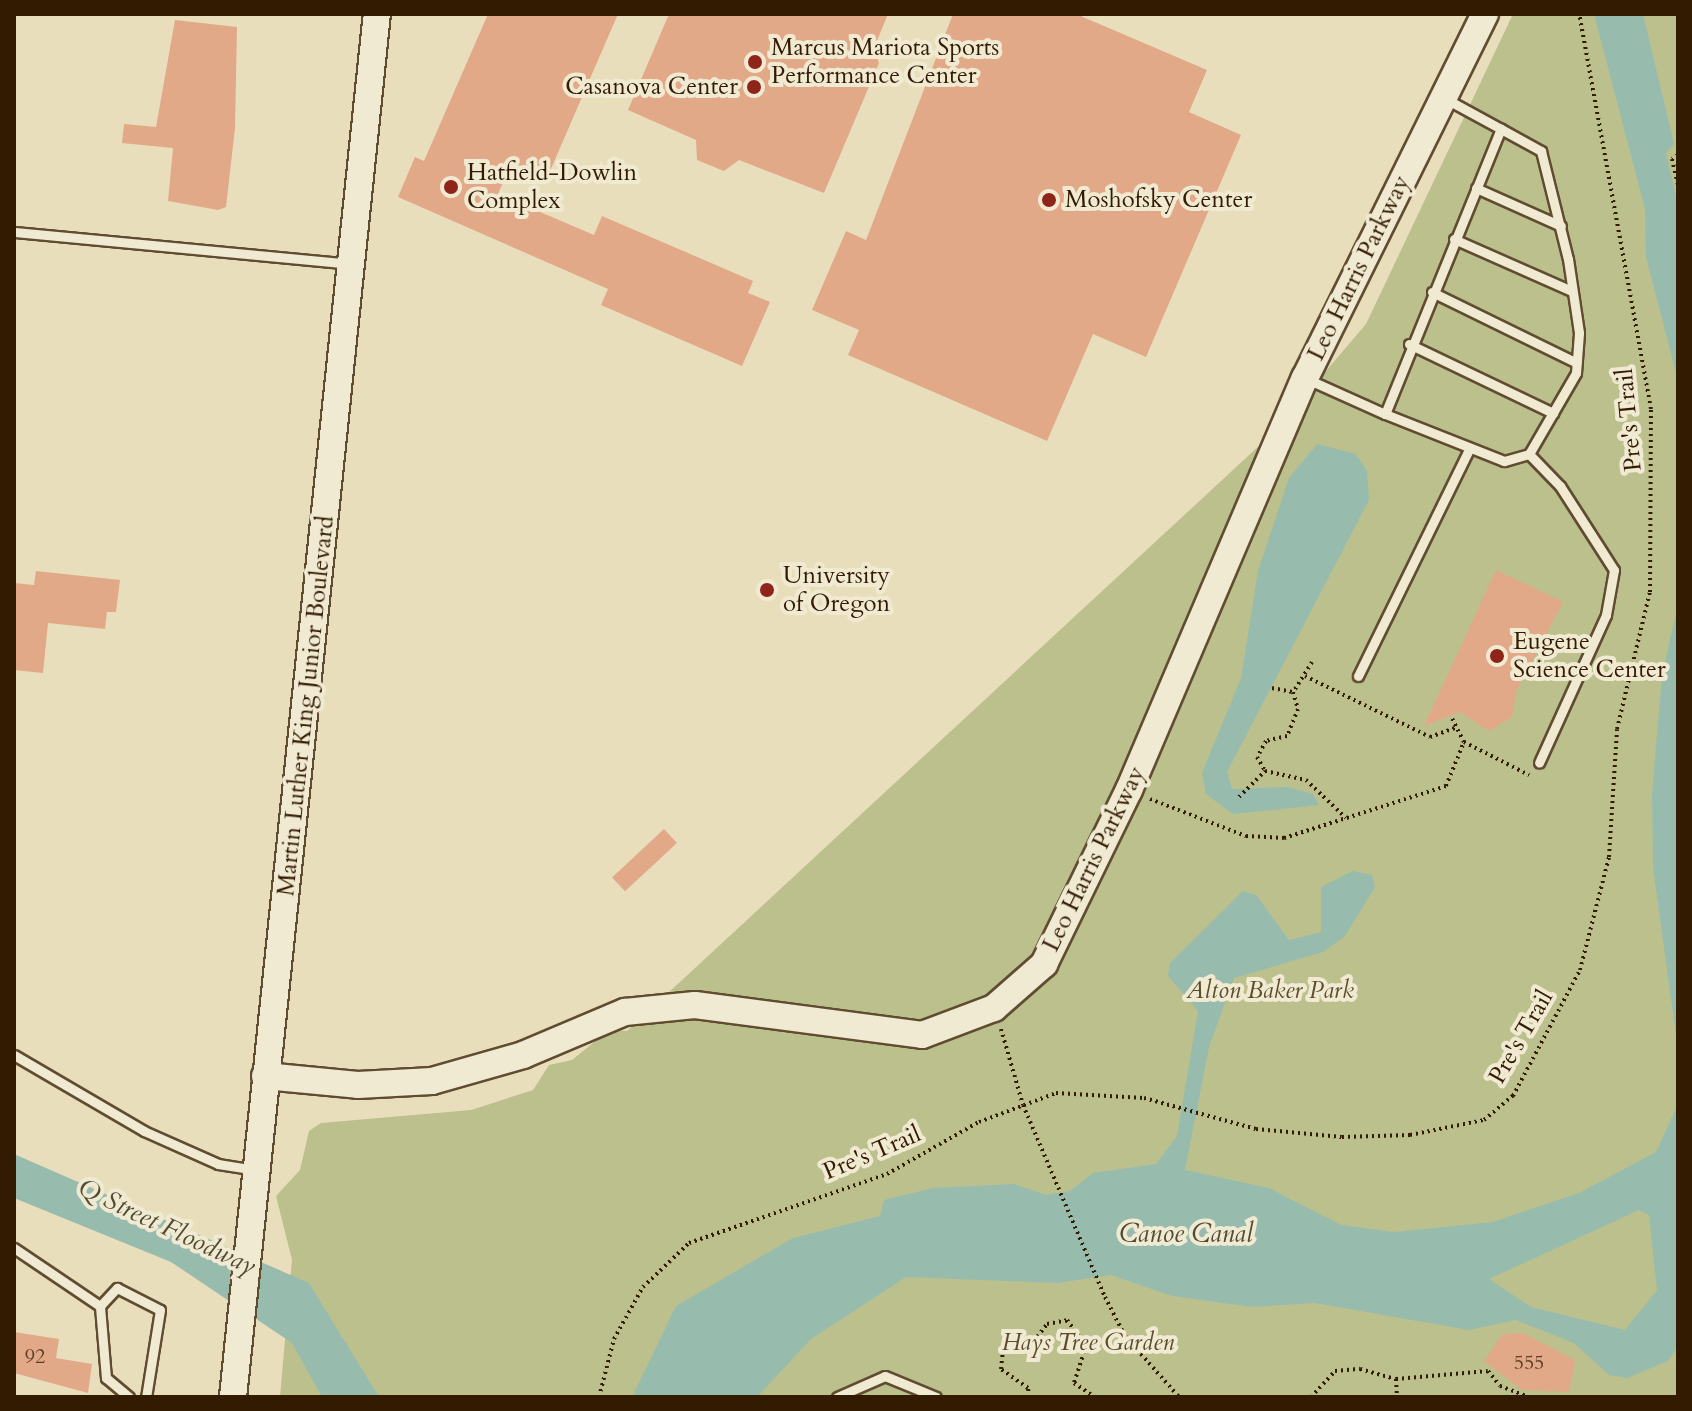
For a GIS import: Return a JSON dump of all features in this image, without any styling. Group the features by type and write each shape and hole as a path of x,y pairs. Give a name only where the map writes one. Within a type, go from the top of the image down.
{"street":[{"name":"Martin Luther King Junior Boulevard","path":"233,1397 377,14"},
{"name":"Leo Harris Parkway","path":"265,1076 358,1085 432,1081 523,1055 625,1012 695,1005 922,1035 994,1008 1044,964 1129,790 1305,378 1485,14"}],"lane":[{"path":"1305,378 1385,414 1504,461 1529,454 1553,413 1577,363 1572,291 1561,226 1541,151 1443,98"},
{"path":"1385,414 1409,344 1501,129"},
{"path":"1476,188 1561,226"},
{"path":"14,232 353,264"},
{"path":"1454,239 1572,291"},
{"path":"1432,292 1577,363"},
{"path":"1409,344 1553,413"},
{"path":"1358,676 1469,449"},
{"path":"1529,454 1560,486 1614,570 1606,615 1539,763"},
{"path":"14,1055 144,1131 218,1164 255,1170"},
{"path":"14,1248 100,1306"},
{"path":"129,1397 106,1378 100,1306 117,1288 160,1310 146,1397"},
{"path":"837,1397 885,1376 936,1397"}],"path":[{"name":"Pre's Trail","path":"599,1397 614,1339 643,1287 689,1243 887,1174 1023,1105 1056,1093 1144,1098 1256,1129 1410,1135 1484,1120 1513,1096 1554,1029 1580,970 1609,857 1617,729 1650,592 1654,478 1643,349 1579,14"},
{"path":"1678,155 1672,159 1678,185"},
{"path":"1293,692 1312,662"},
{"path":"1305,676 1430,737 1457,727"},
{"path":"1272,688 1293,692"},
{"path":"1293,692 1298,709 1287,736 1266,741 1257,757 1265,771 1306,780 1346,818"},
{"path":"1451,716 1464,742 1531,776 1539,763"},
{"path":"1129,790 1268,841 1446,786 1464,742"},
{"path":"1239,797 1265,771"},
{"path":"994,1008 1023,1105 1105,1297 1125,1336 1179,1397"},
{"path":"1029,1397 1028,1388 1001,1369 1003,1351 1030,1346 1047,1324 1067,1320 1086,1346 1074,1383 1095,1397"},
{"path":"1311,1397 1335,1371 1396,1379 1488,1371 1511,1393 1528,1397"},
{"path":"1396,1379 1397,1397"}],"green space":[{"name":"Alton Baker Park","path":"1513,14 1678,14 1678,1397 280,1397 292,1260 276,1196 300,1170 309,1131 321,1123 471,1110 533,1090 549,1065 572,1060 609,1030 627,1031 1274,432 1366,324"}],"water":[{"path":"1594,14 1643,14 1674,144 1666,153 1678,205 1678,381 1646,257 1645,209"},
{"path":"1317,444 1356,454 1367,471 1369,500 1227,772 1232,789 1287,787 1313,794 1319,805 1233,814 1206,794 1202,773 1241,678 1258,571 1289,478"},
{"path":"1678,604 1678,1050 1653,867 1652,794 1662,675"},
{"name":"Canoe Canal","path":"1353,871 1372,875 1375,887 1345,936 1323,952 1234,978 1209,1047 1185,1170 1269,1188 1341,1225 1394,1232 1493,1222 1579,1193 1656,1152 1678,1104 1678,1346 1668,1361 1627,1378 1609,1375 1574,1343 1516,1320 1469,1330 1315,1303 1252,1307 1172,1296 1111,1275 1057,1283 906,1277 811,1339 757,1397 632,1397 676,1306 793,1238 880,1216 884,1200 933,1188 1014,1184 1046,1195 1070,1191 1093,1173 1156,1164 1177,1136 1198,1011 1168,976 1170,963 1243,891 1256,895 1289,940 1321,932 1321,887","holes":["1639,1210 1649,1215 1657,1290 1625,1330 1531,1307 1489,1279"]},
{"name":"Q Street Floodway","path":"14,1154 309,1283 379,1397 322,1397 292,1343 171,1262 14,1198"}],"building":[{"name":"Hatfield-Dowlin Complex","path":"488,14 618,14 547,178 512,162 498,194 594,235 602,216 753,281 748,293 770,302 742,366 601,305 608,289 398,197 415,157 424,161"},
{"name":"Casanova Center","path":"669,14 888,14 874,48 879,63 824,193 739,160 724,171 697,160 696,140 628,110"},
{"name":"Moshofsky Center","path":"953,14 1076,14 1207,70 1189,112 1241,135 1146,357 1093,334 1047,441 848,355 859,330 812,310 846,231 866,240"},
{"path":"175,20 237,27 235,128 226,207 218,210 168,201 173,148 122,143 124,124 156,127"},
{"path":"1496,570 1563,602 1516,692 1512,717 1489,731 1460,712 1424,726"},
{"path":"36,571 120,580 116,612 107,612 105,629 48,623 43,673 14,670 14,583 34,585"},
{"path":"664,829 677,843 625,891 612,877"},
{"path":"14,1332 59,1339 56,1358 92,1364 88,1393 14,1373"},
{"path":"1523,1333 1575,1360 1569,1392 1522,1390 1484,1361 1503,1334"}],"place":[{"name":"Marcus Mariota Sports Performance Center","path":"755,62"},
{"name":"Casanova Center","path":"754,87"},
{"name":"Hatfield-Dowlin Complex","path":"451,187"},
{"name":"Moshofsky Center","path":"1049,200"},
{"name":"University of Oregon","path":"767,590"},
{"name":"Eugene Science Center","path":"1497,656"}],"park label":[{"name":"Hays Tree Garden","path":"1088,1343"}]}
